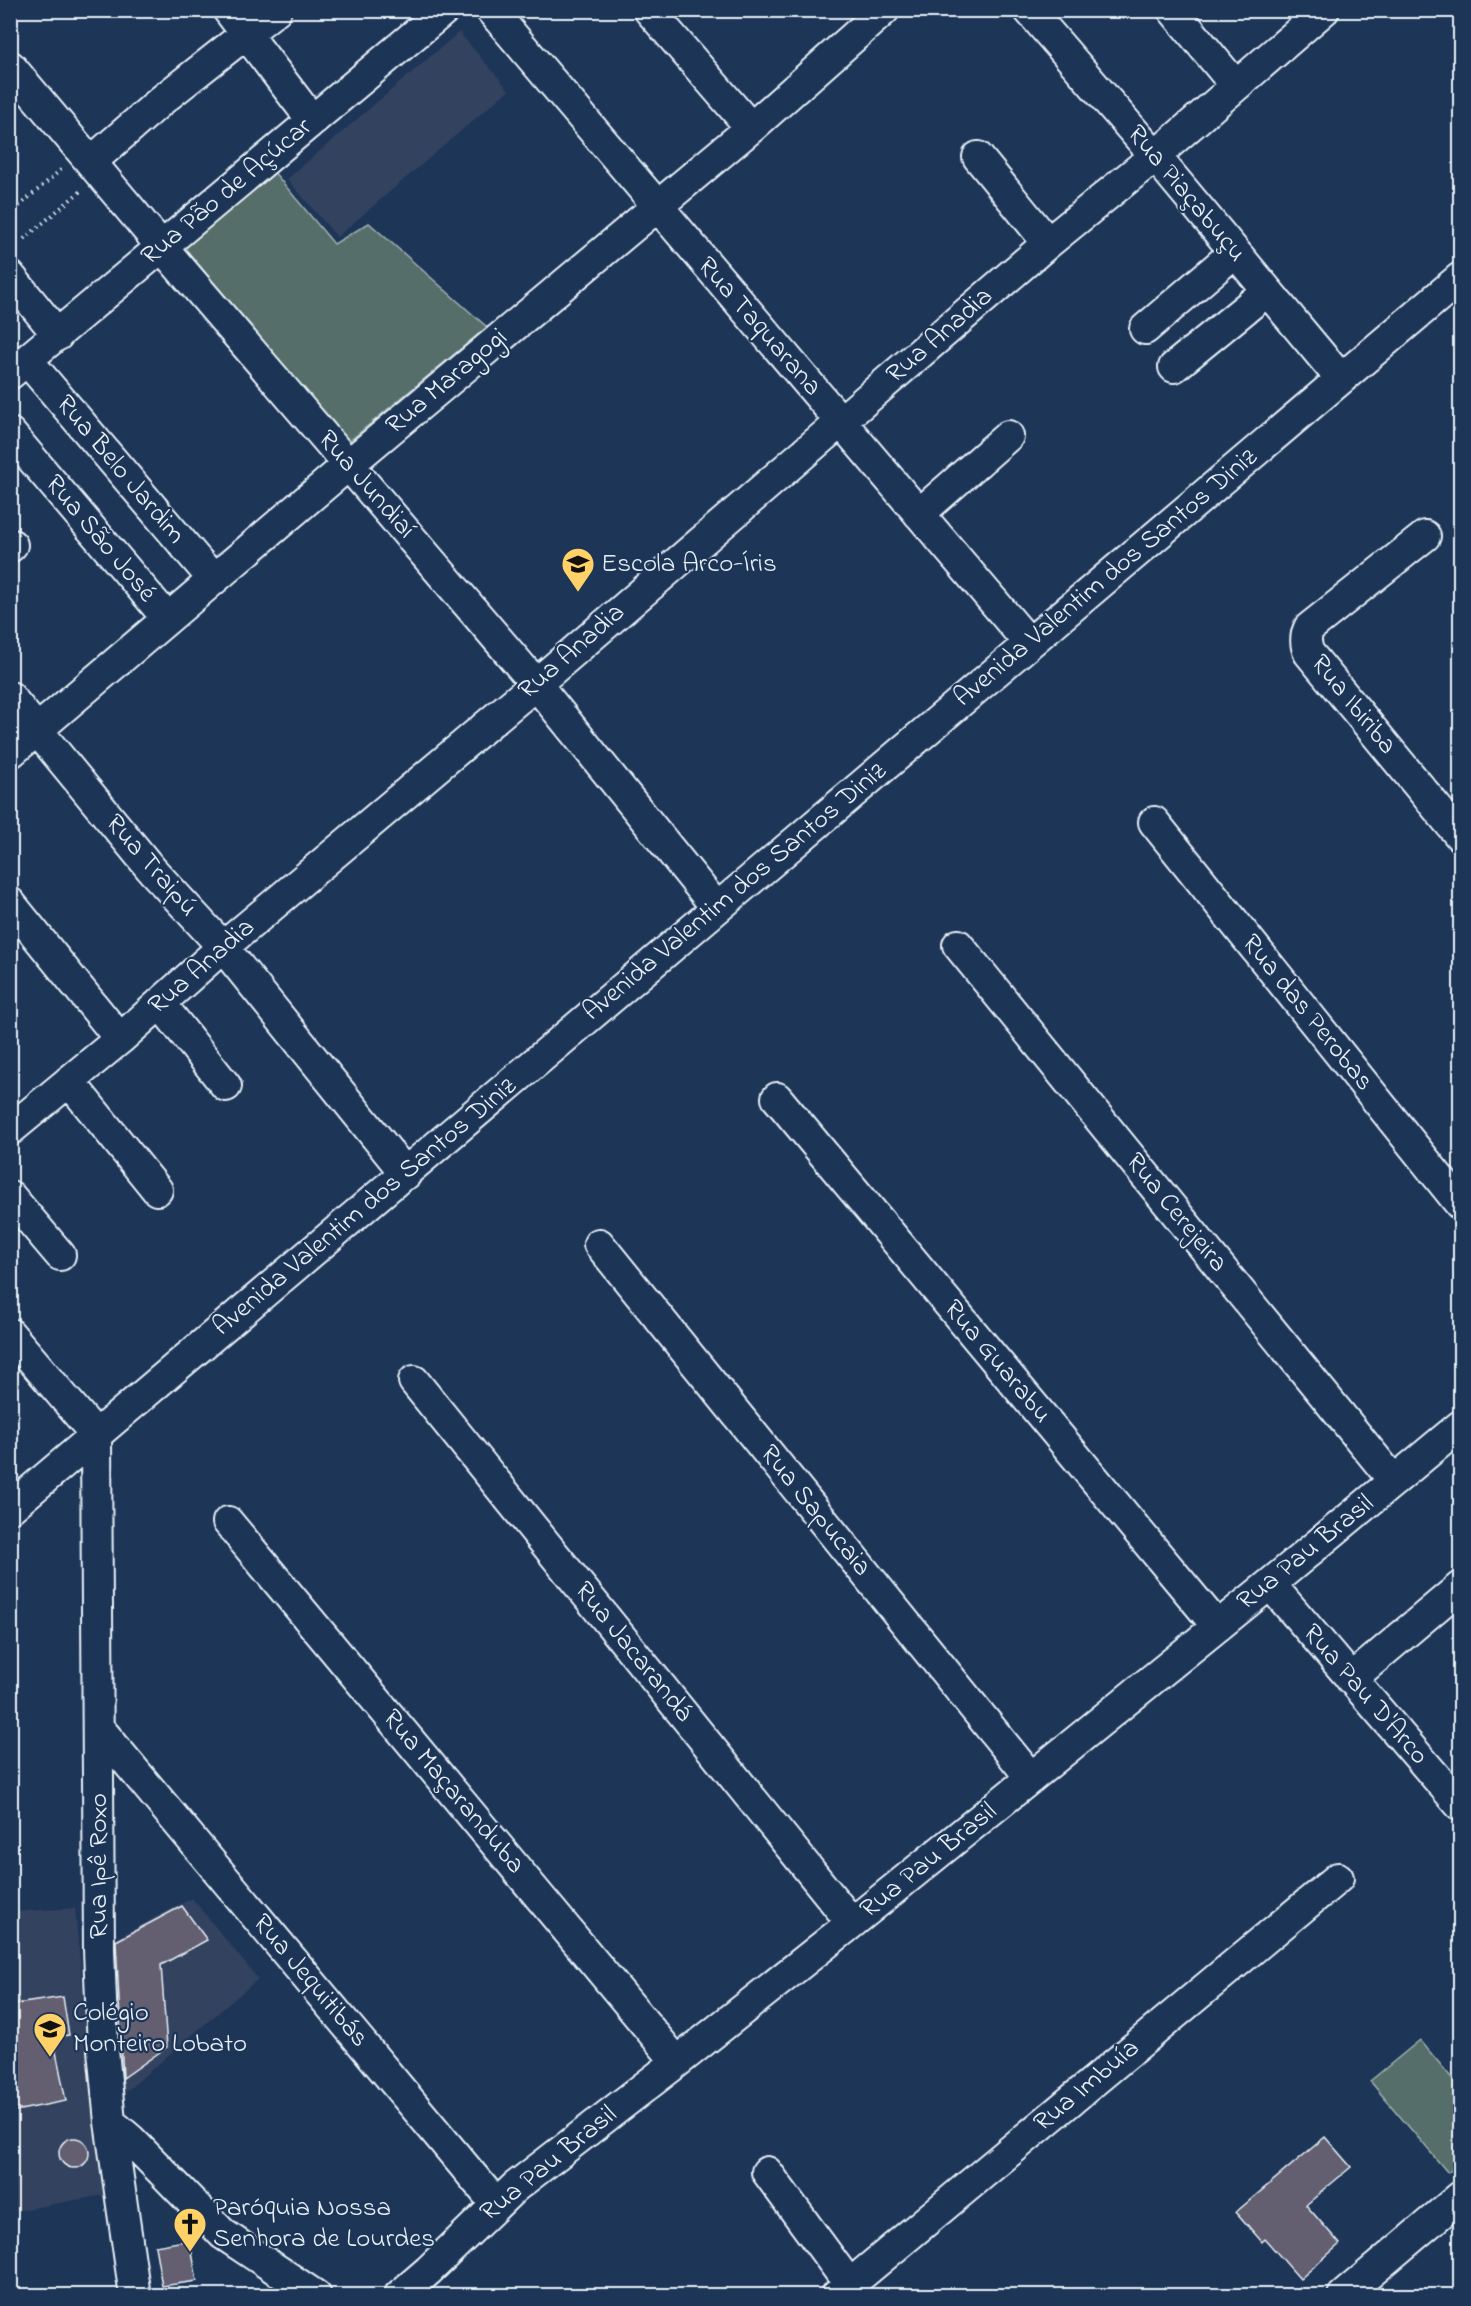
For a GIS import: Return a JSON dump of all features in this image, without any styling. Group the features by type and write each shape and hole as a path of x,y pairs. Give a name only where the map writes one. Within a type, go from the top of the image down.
{"street":[{"path":"228,10 312,120"},
{"path":"92,162 162,100 276,10"},
{"name":"Rua Pão de Açúcar","path":"19,367 444,10"},
{"name":"Rua Taquarana","path":"491,10 1028,642"},
{"path":"649,10 751,128"},
{"name":"Rua Maragogi","path":"10,753 348,465 751,128 884,10"},
{"name":"Rua Piaçabuçu","path":"1029,10 1155,156 1341,379"},
{"path":"1173,10 1236,86"},
{"name":"Rua Anadia","path":"10,1130 120,1039 223,947 536,684 1048,243 1155,156 1324,10"},
{"name":"Rua Jundiaí","path":"10,66 536,684 717,908"},
{"path":"978,157 1048,243"},
{"path":"1145,329 1235,252"},
{"path":"10,276 58,335"},
{"name":"Avenida Valentim dos Santos Diniz","path":"10,1508 406,1174 1028,642 1461,278"},
{"path":"1174,367 1267,291"},
{"name":"Rua Belo Jardim","path":"19,367 213,579"},
{"name":"Rua São José","path":"10,433 167,618"},
{"path":"919,514 1008,436"},
{"name":"Rua Ibiriba","path":"1425,536 1309,628 1305,638 1309,653 1451,805 1461,836"},
{"name":"Rua Traipú","path":"10,697 152,870 223,947 406,1174"},
{"name":"Rua das Perobas","path":"1154,822 1461,1204"},
{"path":"10,903 120,1039"},
{"name":"Rua Cerejeira","path":"958,945 1394,1481"},
{"path":"160,1003 226,1086"},
{"path":"69,1081 157,1190"},
{"name":"Rua Guarabu","path":"777,1098 1217,1626"},
{"path":"10,1196 60,1255"},
{"name":"Rua Sapucaia","path":"599,1244 1031,1778"},
{"path":"10,1334 96,1434"},
{"name":"Rua Jacarandá","path":"414,1381 852,1923"},
{"name":"Rua Pau Brasil","path":"399,2295 428,2271 496,2204 852,1923 1461,1426"},
{"name":"Rua Jequitibás","path":"96,1434 98,1727 111,1760 496,2204"},
{"name":"Rua Maçaranduba","path":"228,1522 677,2062"},
{"name":"Rua Pau D'Arco","path":"1270,1584 1461,1805"},
{"path":"1351,1678 1461,1587"},
{"name":"Rua Ipê Roxo","path":"111,1760 99,1948 103,2050 110,2122 135,2295"},
{"name":"Rua Imbuía","path":"843,2290 1338,1878"},
{"path":"110,2122 131,2140 223,2234 316,2295"},
{"path":"768,2172 843,2290"},
{"path":"1343,2295 1461,2197"}],"path":[{"path":"10,214 92,162"},
{"path":"24,239 92,162"}],"shaded area":[{"path":"459,32 509,90 337,237 287,179"},
{"path":"192,1898 258,1979 122,2095 109,1942"},
{"name":"Colégio Monteiro Lobato","path":"75,1908 103,2195 11,2212 11,1912"}],"green space":[{"path":"273,171 334,244 369,223 487,327 347,443 184,247"},
{"path":"1420,2040 1460,2088 1460,2162 1448,2173 1370,2081"}],"building":[{"path":"182,1906 207,1940 161,1965 167,2047 123,2078 116,1941"},
{"path":"63,1997 69,2035 53,2037 66,2101 10,2112 10,2005"},
{"path":"1325,2137 1351,2167 1306,2205 1340,2244 1300,2279 1265,2239 1262,2242 1236,2212"},
{"path":"74,2138 85,2142 89,2153 85,2164 74,2168 63,2164 59,2153 63,2142"},
{"path":"190,2240 197,2281 162,2286 155,2246"}],"place":[{"name":"Escola Arco-Íris","path":"578,593"},
{"name":"Colégio Monteiro Lobato","path":"50,2058"},
{"name":"Paróquia Nossa Senhora de Lourdes","path":"190,2253"}]}
